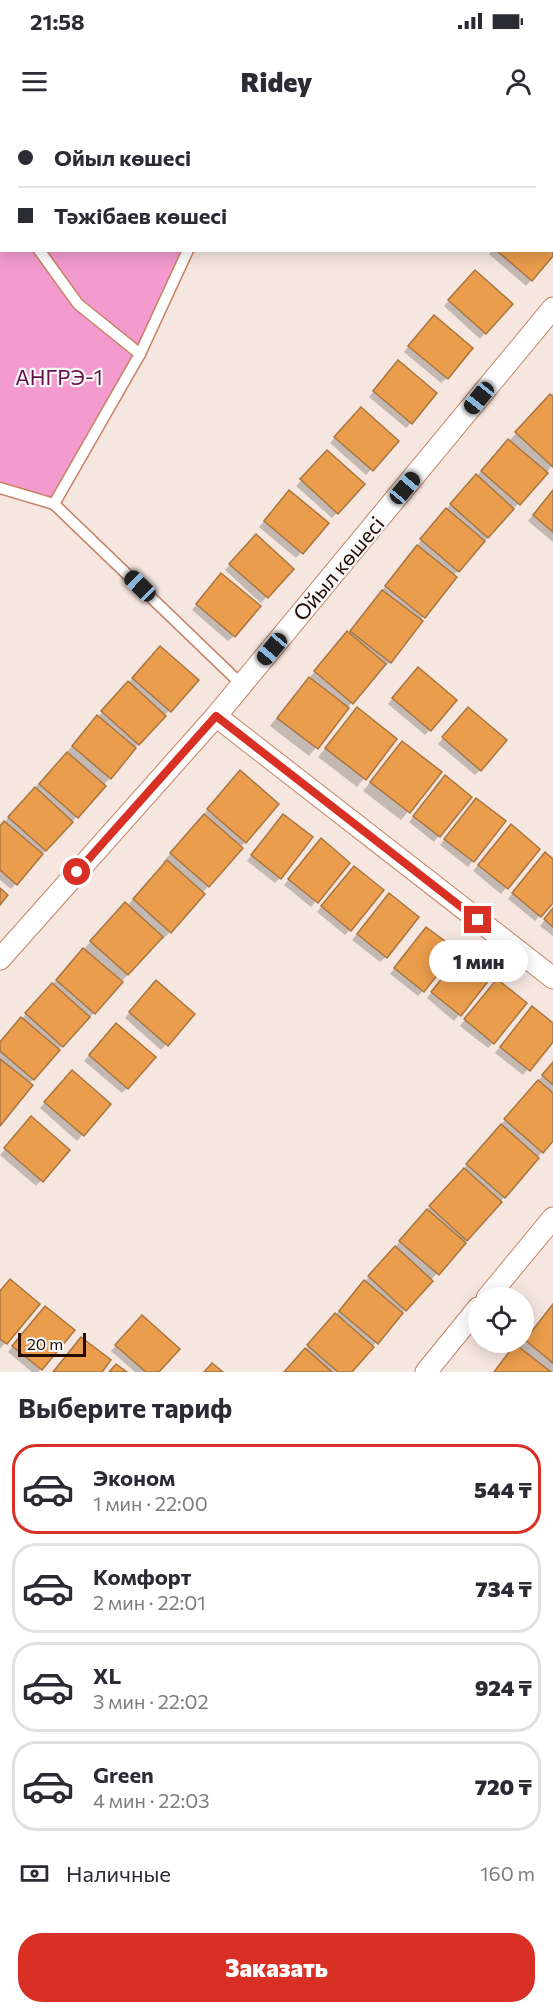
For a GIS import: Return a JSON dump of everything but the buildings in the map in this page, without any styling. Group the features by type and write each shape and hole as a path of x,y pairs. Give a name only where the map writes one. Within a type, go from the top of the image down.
{"street":[{"name":"Ойыл көшесі","path":"0,959 216,716 553,308"},
{"path":"216,716 553,978"},
{"path":"496,1287 553,1218"},
{"path":"426,1372 468,1320"}],"lane":[{"path":"40,252 78,304 140,354"},
{"path":"54,504 140,354 187,252"},
{"path":"0,488 54,504 242,685"}],"green space":[{"name":"АНГРЭ-1","path":"0,252 188,252 140,354 54,504 0,488"}],"route":[{"path":"77,872 216,716 478,920"}]}
